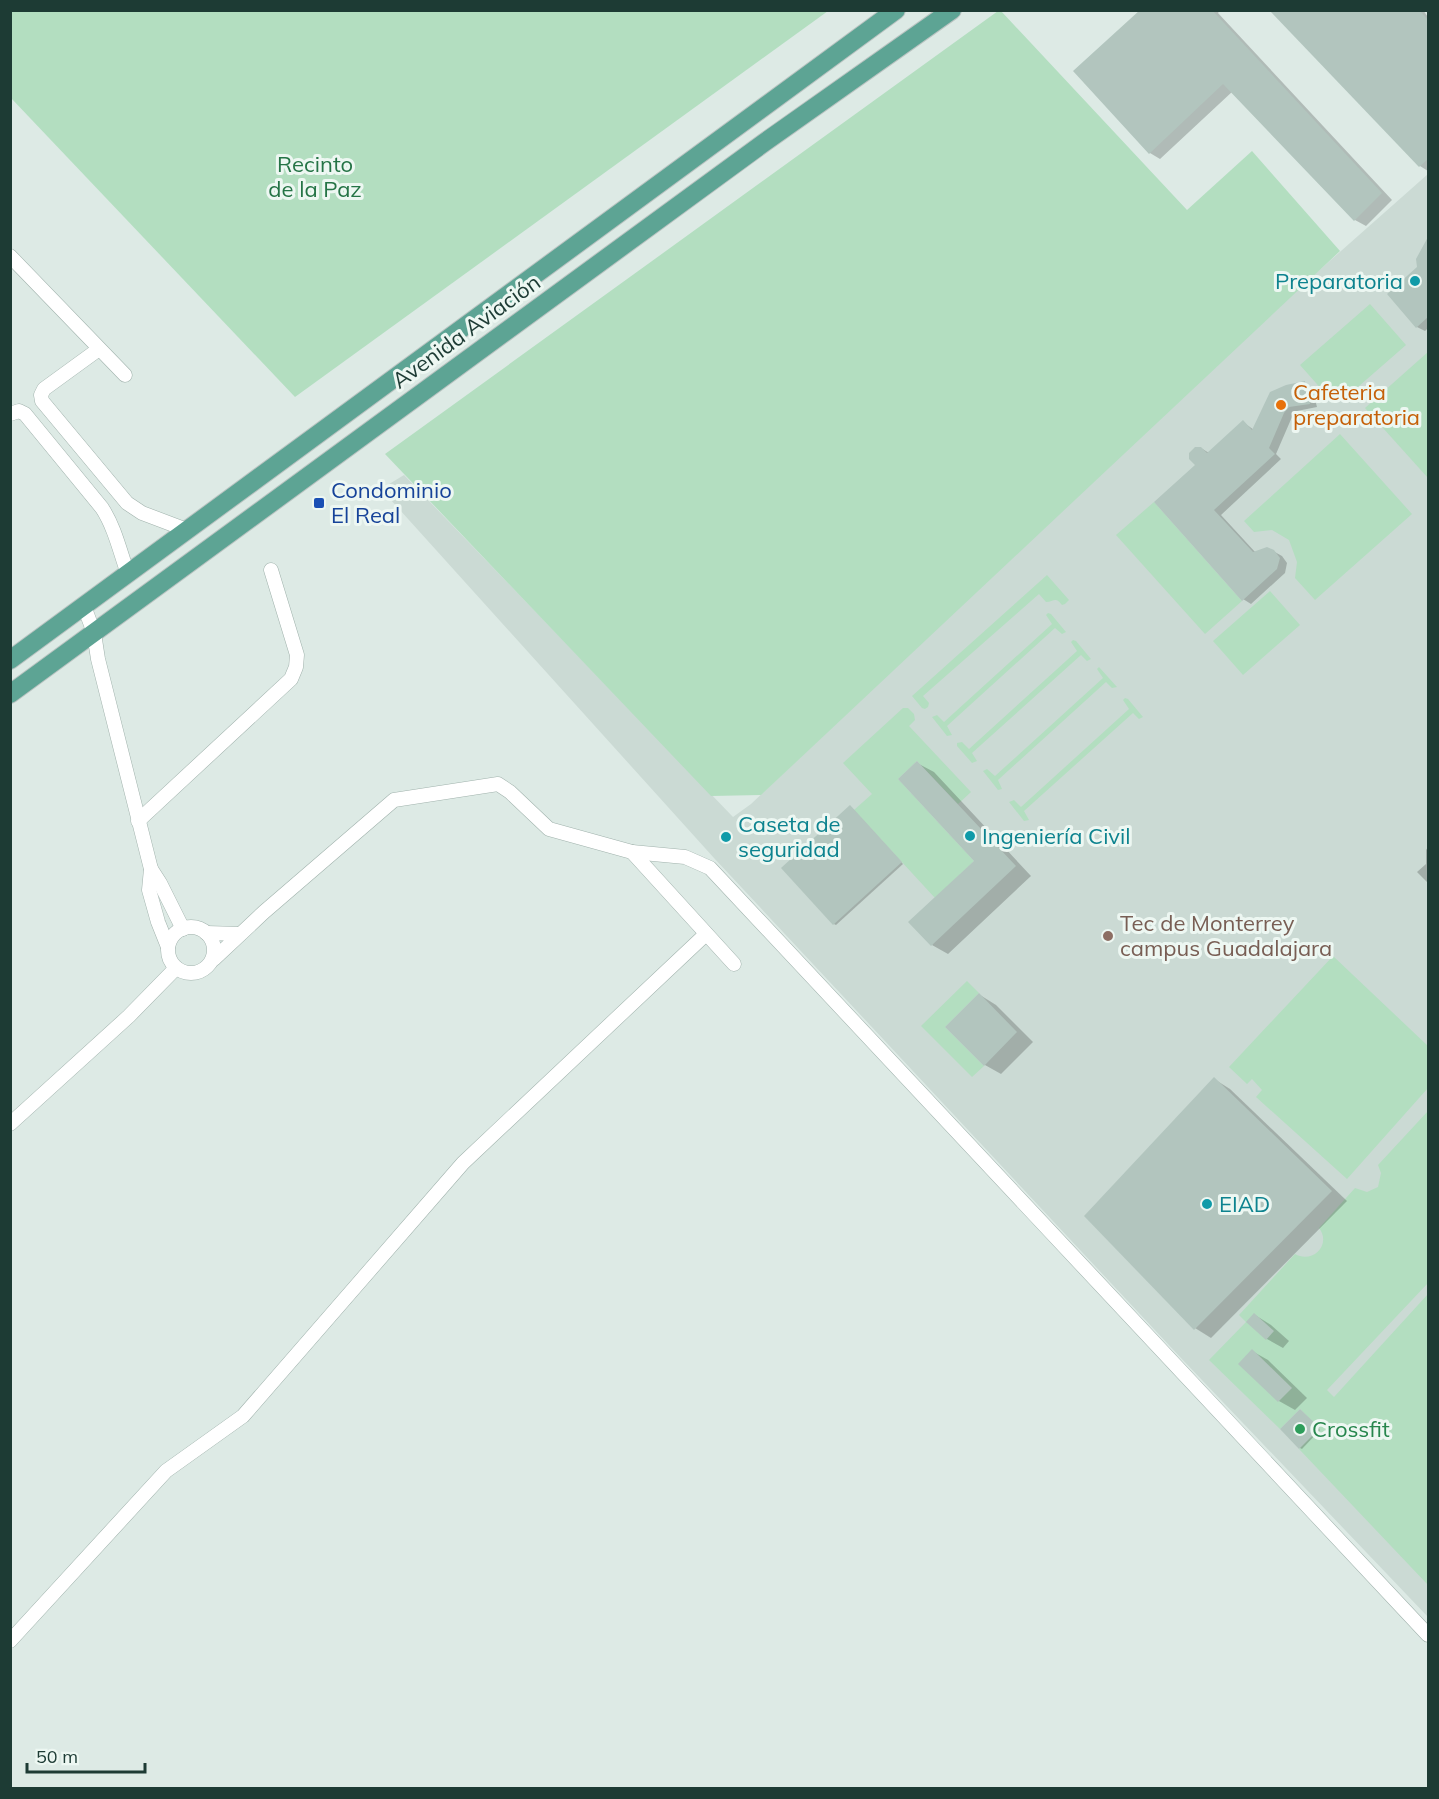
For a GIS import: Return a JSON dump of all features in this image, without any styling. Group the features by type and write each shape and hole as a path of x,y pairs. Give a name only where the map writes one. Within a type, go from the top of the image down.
{"main road":[{"name":"Avenida Aviación","path":"10,660 896,10"},
{"name":"Avenida Aviación","path":"10,694 765,142 952,10"},
{"path":"749,118 765,142"}],"street":[{"path":"10,256 125,375"},
{"path":"99,349 44,389 41,395 42,401 127,503 142,513 187,531"},
{"path":"15,413 25,414 112,523 128,574"},
{"path":"88,491 105,478"},
{"path":"138,821 291,679 296,667 297,655 271,570"},
{"path":"84,606 94,633 98,659 151,869 183,929"},
{"path":"151,869 149,890 170,958 176,968 187,973 199,972 209,966 214,958 240,934 394,800 498,784 510,792 549,829 632,852 685,857 710,868 1428,1635"},
{"path":"632,852 734,963"},
{"path":"168,947 174,936 183,929 195,928 206,933 240,934"},
{"path":"206,933 213,943 214,958"},
{"path":"10,1641 166,1471 243,1416 463,1163 706,934"},
{"path":"10,1124 129,1016 176,968"}],"shaded area":[{"name":"Tec de Monterrey campus Guadalajara","path":"1428,174 1428,1617 1180,1357 714,858 381,489 404,475 733,817 751,804 1254,328"}],"green space":[{"name":"Recinto de la Paz","path":"11,10 828,11 295,397 11,98"},
{"path":"1001,11 1187,210 1252,151 1340,251 761,795 711,796 385,454"},
{"path":"1370,304 1406,345 1343,400 1342,394 1337,389 1324,392 1300,365"},
{"path":"1428,352 1428,478 1365,408"},
{"path":"1340,434 1412,514 1315,600 1295,578 1297,562 1289,540 1272,530 1254,532 1244,521"},
{"path":"1154,502 1242,601 1205,634 1116,535"},
{"path":"1047,575 1069,600 1062,605 1056,600 1046,602 1039,594 923,696 929,703 928,707 922,708 912,696"},
{"path":"1270,591 1300,625 1243,675 1213,641"},
{"path":"1048,613 1066,632 1062,634 1055,628 947,726 952,735 947,736 932,717 937,715 944,722 1052,624 1046,615"},
{"path":"1073,640 1091,659 1087,661 1081,655 972,753 977,761 972,763 957,743 962,742 969,749 1077,651 1071,642"},
{"path":"1099,667 1117,687 1112,688 1106,682 998,780 1002,789 998,790 983,771 987,769 995,776 1103,678 1097,669"},
{"path":"1125,698 1143,717 1139,719 1133,713 1024,811 1029,820 1024,821 1009,802 1014,800 1021,807 1129,709 1123,700"},
{"path":"903,708 908,708 914,714 915,720 909,726 971,792 958,804 917,761 898,779 974,861 935,898 854,810 872,794 843,763"},
{"path":"1333,956 1428,1046 1428,1088 1347,1179 1256,1097 1262,1090 1252,1079 1247,1084 1229,1067"},
{"path":"967,981 979,993 945,1027 984,1066 972,1077 921,1026"},
{"path":"1428,1111 1428,1283 1327,1390 1334,1397 1428,1294 1428,1585 1299,1449 1319,1428 1300,1409 1280,1429 1209,1360 1246,1322 1239,1315 1295,1254 1308,1257 1318,1251 1323,1241 1319,1228 1355,1188 1367,1192 1378,1187 1381,1173 1378,1165"}],"building":[{"path":"1140,10 1212,10 1382,193 1354,221 1223,84 1149,154 1073,71"},
{"path":"1269,10 1419,10 1428,20 1428,159 1419,167"},
{"name":"Preparatoria","path":"1428,237 1428,317 1416,328 1387,294 1417,267 1416,259"},
{"path":"1305,381 1310,404 1289,407 1284,413 1269,448 1275,454 1214,510 1253,552 1267,547 1274,550 1280,558 1277,569 1242,601 1154,502 1195,465 1189,459 1189,453 1195,447 1201,447 1207,453 1243,420 1252,430 1270,392 1286,385"},
{"name":"Ingeniería Civil","path":"917,761 1016,866 931,946 908,922 974,861 898,779"},
{"path":"850,805 902,862 833,925 781,868"},
{"path":"979,993 1017,1032 984,1066 945,1027"},
{"name":"EIAD","path":"1214,1077 1332,1191 1194,1330 1084,1216"},
{"path":"1254,1313 1274,1331 1266,1340 1246,1322"},
{"path":"1252,1349 1292,1388 1278,1402 1238,1364"},
{"name":"Crossfit","path":"1300,1409 1320,1428 1299,1449 1280,1429"}],"place":[{"name":"Preparatoria","path":"1415,281"},
{"name":"Cafeteria preparatoria","path":"1281,405"},
{"name":"Condominio El Real","path":"319,503"},
{"name":"Ingeniería Civil","path":"970,836"},
{"name":"Caseta de seguridad","path":"726,837"},
{"name":"Tec de Monterrey campus Guadalajara","path":"1108,936"},
{"name":"EIAD","path":"1207,1204"},
{"name":"Crossfit","path":"1300,1429"}]}
